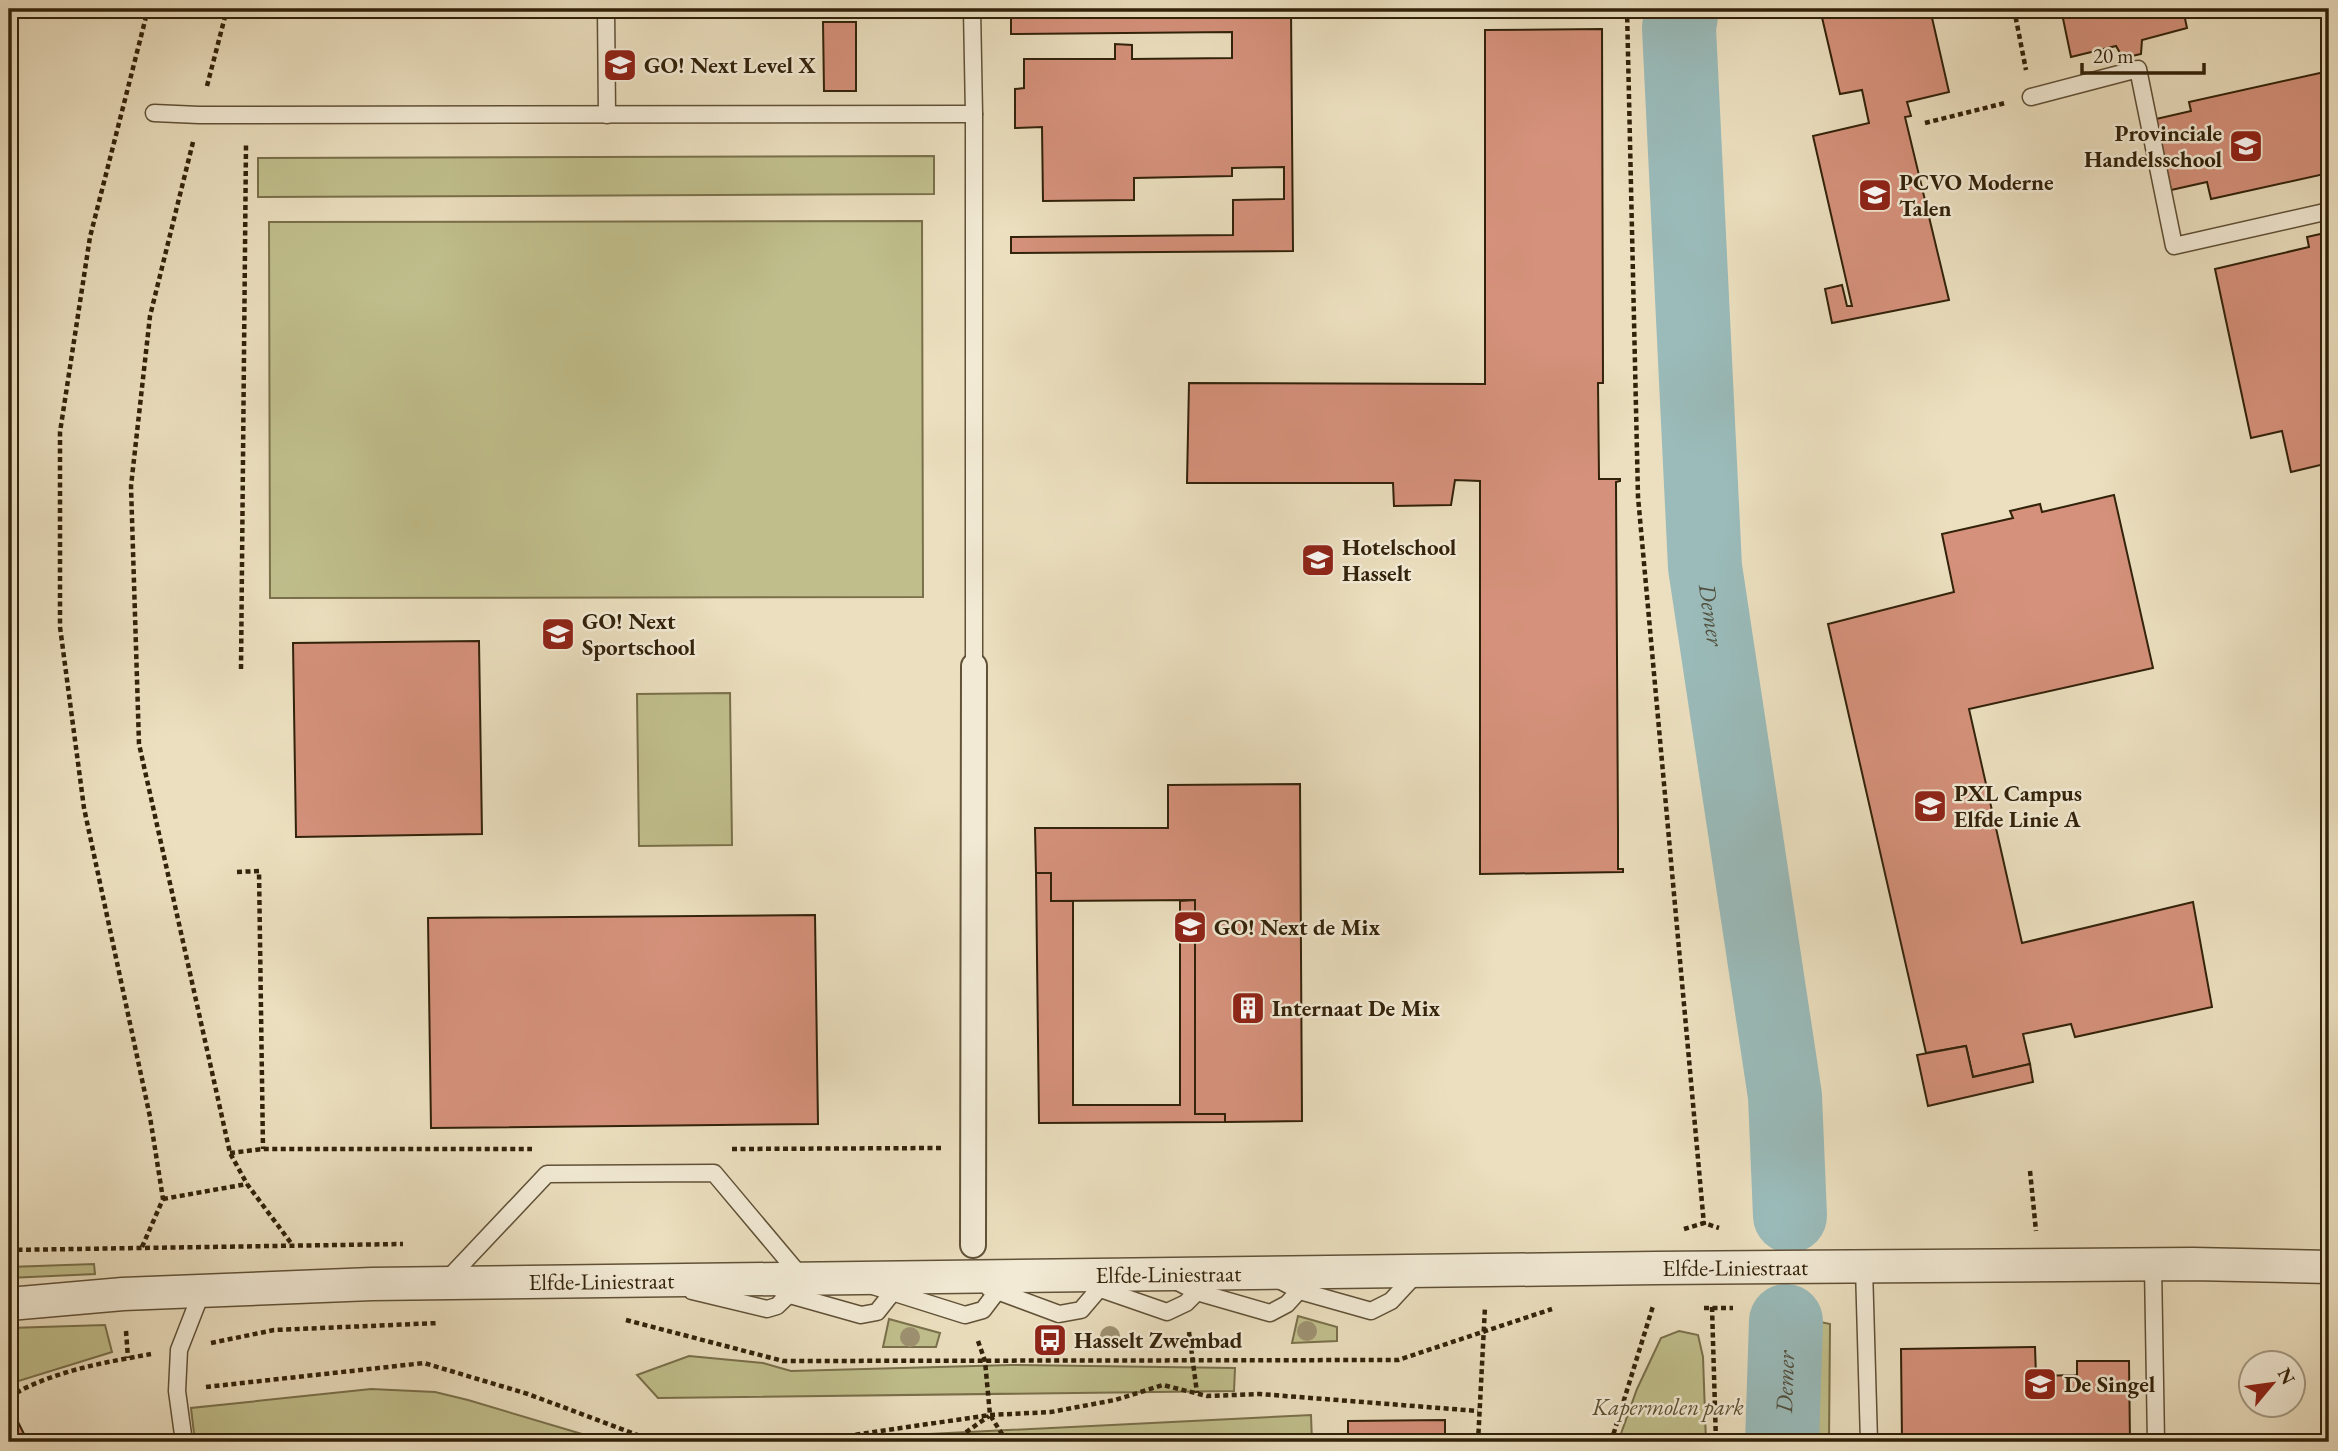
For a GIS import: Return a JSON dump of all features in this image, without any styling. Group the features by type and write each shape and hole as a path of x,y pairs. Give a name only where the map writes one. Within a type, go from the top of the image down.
{"street":[{"path":"973,1245 974,666"},
{"name":"Elfde-Liniestraat","path":"9,1304 202,1291 444,1283 755,1280 796,1287 858,1279 899,1286 961,1278 1002,1284 1063,1276 1104,1282 1166,1275 1205,1283 1268,1274 1307,1282 1419,1272 1485,1271 2329,1267"}],"lane":[{"path":"606,9 607,115"},
{"path":"972,9 974,666"},
{"path":"2031,97 2138,69 2174,246 2329,211"},
{"path":"154,113 974,114"},
{"path":"444,1283 547,1174 714,1173 796,1287 861,1315 877,1311 899,1286 965,1315 983,1310 1002,1284 1059,1314 1081,1310 1104,1282 1167,1312 1186,1303 1205,1283 1270,1312 1287,1304 1307,1282"},
{"path":"2154,1266 2156,1442"},
{"path":"1864,1268 1869,1442"},
{"path":"653,1282 767,1309 777,1307 796,1287"},
{"path":"184,1442 177,1391 179,1350 202,1291"}],"path":[{"path":"142,1247 163,1199 150,1117 84,808 60,627 60,432 90,237 148,9"},
{"path":"227,9 150,316 131,486 139,744 230,1153 247,1184 291,1243"},
{"path":"1627,9 1639,498 1706,1269 1713,1308 1716,1442"},
{"path":"1925,123 2031,97 2014,9"},
{"path":"241,668 246,115"},
{"path":"237,872 259,871 263,1149"},
{"path":"230,1153 263,1149 531,1147 547,1174"},
{"path":"714,1173 727,1149 972,1147"},
{"path":"2030,1171 2038,1267"},
{"path":"163,1199 247,1184"},
{"path":"9,1250 142,1247 202,1249"},
{"path":"1478,1442 1485,1331 1485,1271"},
{"path":"1641,1305 1665,1305"},
{"path":"1611,1442 1653,1305"},
{"path":"1701,1307 1713,1308"},
{"path":"623,1319 783,1361 1398,1360 1554,1308"},
{"path":"179,1350 274,1330 452,1323"},
{"path":"9,1397 29,1384 63,1372 128,1359"},
{"path":"985,1361 990,1415 1007,1442"},
{"path":"177,1391 424,1363 528,1394 651,1440 679,1442"},
{"path":"805,1442 990,1415 1051,1412 1115,1400 1163,1385 1207,1396 1260,1394 1478,1411"},
{"path":"952,1442 990,1415"}],"green space":[{"path":"934,156 934,194 258,197 258,158"},
{"path":"922,221 923,597 270,598 269,222"},
{"path":"730,693 732,845 639,846 637,694"},
{"path":"94,1264 95,1274 9,1278 9,1267"},
{"path":"1298,1316 1337,1327 1337,1341 1292,1343"},
{"path":"889,1319 940,1333 936,1347 883,1347"},
{"path":"1811,1320 1830,1324 1829,1442 1811,1442"},
{"path":"105,1325 112,1352 9,1384 9,1328"},
{"name":"Kapermolen park","path":"1679,1331 1698,1335 1703,1357 1706,1442 1618,1442 1637,1389 1661,1338"},
{"path":"689,1356 763,1363 791,1371 1012,1365 1235,1368 1234,1391 658,1398 637,1375"},
{"path":"371,1389 435,1392 582,1434 600,1442 195,1442 191,1408"},
{"path":"1311,1415 1312,1442 769,1442"}],"building":[{"path":"1011,9 1291,9 1293,251 1011,253 1011,237 1233,235 1233,200 1284,199 1284,167 1232,168 1232,176 1134,178 1134,200 1043,201 1042,127 1015,128 1015,89 1024,88 1024,59 1115,59 1115,44 1132,45 1132,59 1232,58 1232,32 1011,34"},
{"name":"PCVO Moderne Talen","path":"1820,9 1930,9 1949,92 1907,102 1911,116 1905,117 1949,300 1832,323 1825,289 1842,285 1847,306 1852,306 1813,136 1869,123 1862,90 1840,94"},
{"name":"Provinciale Handelsschool","path":"2061,9 2183,9 2187,28 2142,40 2141,54 2123,58 2116,46 2071,57"},
{"path":"823,22 856,22 856,91 824,91"},
{"path":"1602,29 1603,383 1598,383 1599,479 1620,479 1616,482 1618,869 1623,869 1623,872 1480,874 1480,481 1455,480 1451,505 1394,506 1393,483 1187,483 1189,383 1485,384 1485,30"},
{"name":"Provinciale Handelsschool","path":"2329,71 2329,173 2211,199 2207,182 2171,190 2156,119 2191,111 2189,102"},
{"path":"2329,232 2329,463 2291,472 2282,431 2251,438 2215,269 2309,247 2307,237"},
{"name":"PXL Campus Elfde Linie A","path":"2114,495 2153,668 1969,709 2022,943 2193,902 2212,1007 2075,1037 2071,1024 2023,1034 2030,1064 1973,1077 1966,1046 1926,1053 1828,624 1954,592 1942,534 2013,518 2010,511 2040,504 2042,512"},
{"path":"479,641 482,834 296,837 293,643"},
{"name":"Internaat De Mix","path":"1300,784 1302,1121 1225,1122 1225,1114 1195,1114 1195,900 1051,901 1051,873 1036,873 1035,828 1168,828 1168,785"},
{"path":"1036,873 1051,873 1051,901 1073,901 1073,1105 1180,1105 1180,901 1195,900 1195,1114 1225,1114 1225,1122 1039,1123"},
{"path":"815,915 818,1124 431,1128 428,918"},
{"path":"1966,1046 1973,1077 2030,1064 2033,1082 1928,1106 1917,1055"},
{"path":"2035,1347 2036,1376 2077,1375 2077,1361 2129,1361 2130,1442 1902,1442 1901,1349"},
{"path":"1445,1420 1445,1442 1348,1442 1348,1421"},
{"path":"18,1422 28,1442 9,1442 9,1427"}],"waterway":[{"name":"Demer","path":"1682,9 1679,28 1705,567 1785,1096 1790,1216"},
{"name":"Demer","path":"1782,1442 1786,1321"}],"place":[{"name":"GO! Next Level X","path":"620,65"},
{"name":"Provinciale Handelsschool","path":"2246,146"},
{"name":"PCVO Moderne Talen","path":"1875,195"},
{"name":"Hotelschool Hasselt","path":"1318,560"},
{"name":"GO! Next Sportschool","path":"558,634"},
{"name":"PXL Campus Elfde Linie A","path":"1930,806"},
{"name":"GO! Next de Mix","path":"1190,927"},
{"name":"Internaat De Mix","path":"1248,1008"},
{"name":"Hasselt Zwembad","path":"1050,1340"},
{"name":"De Singel","path":"2040,1384"}]}
